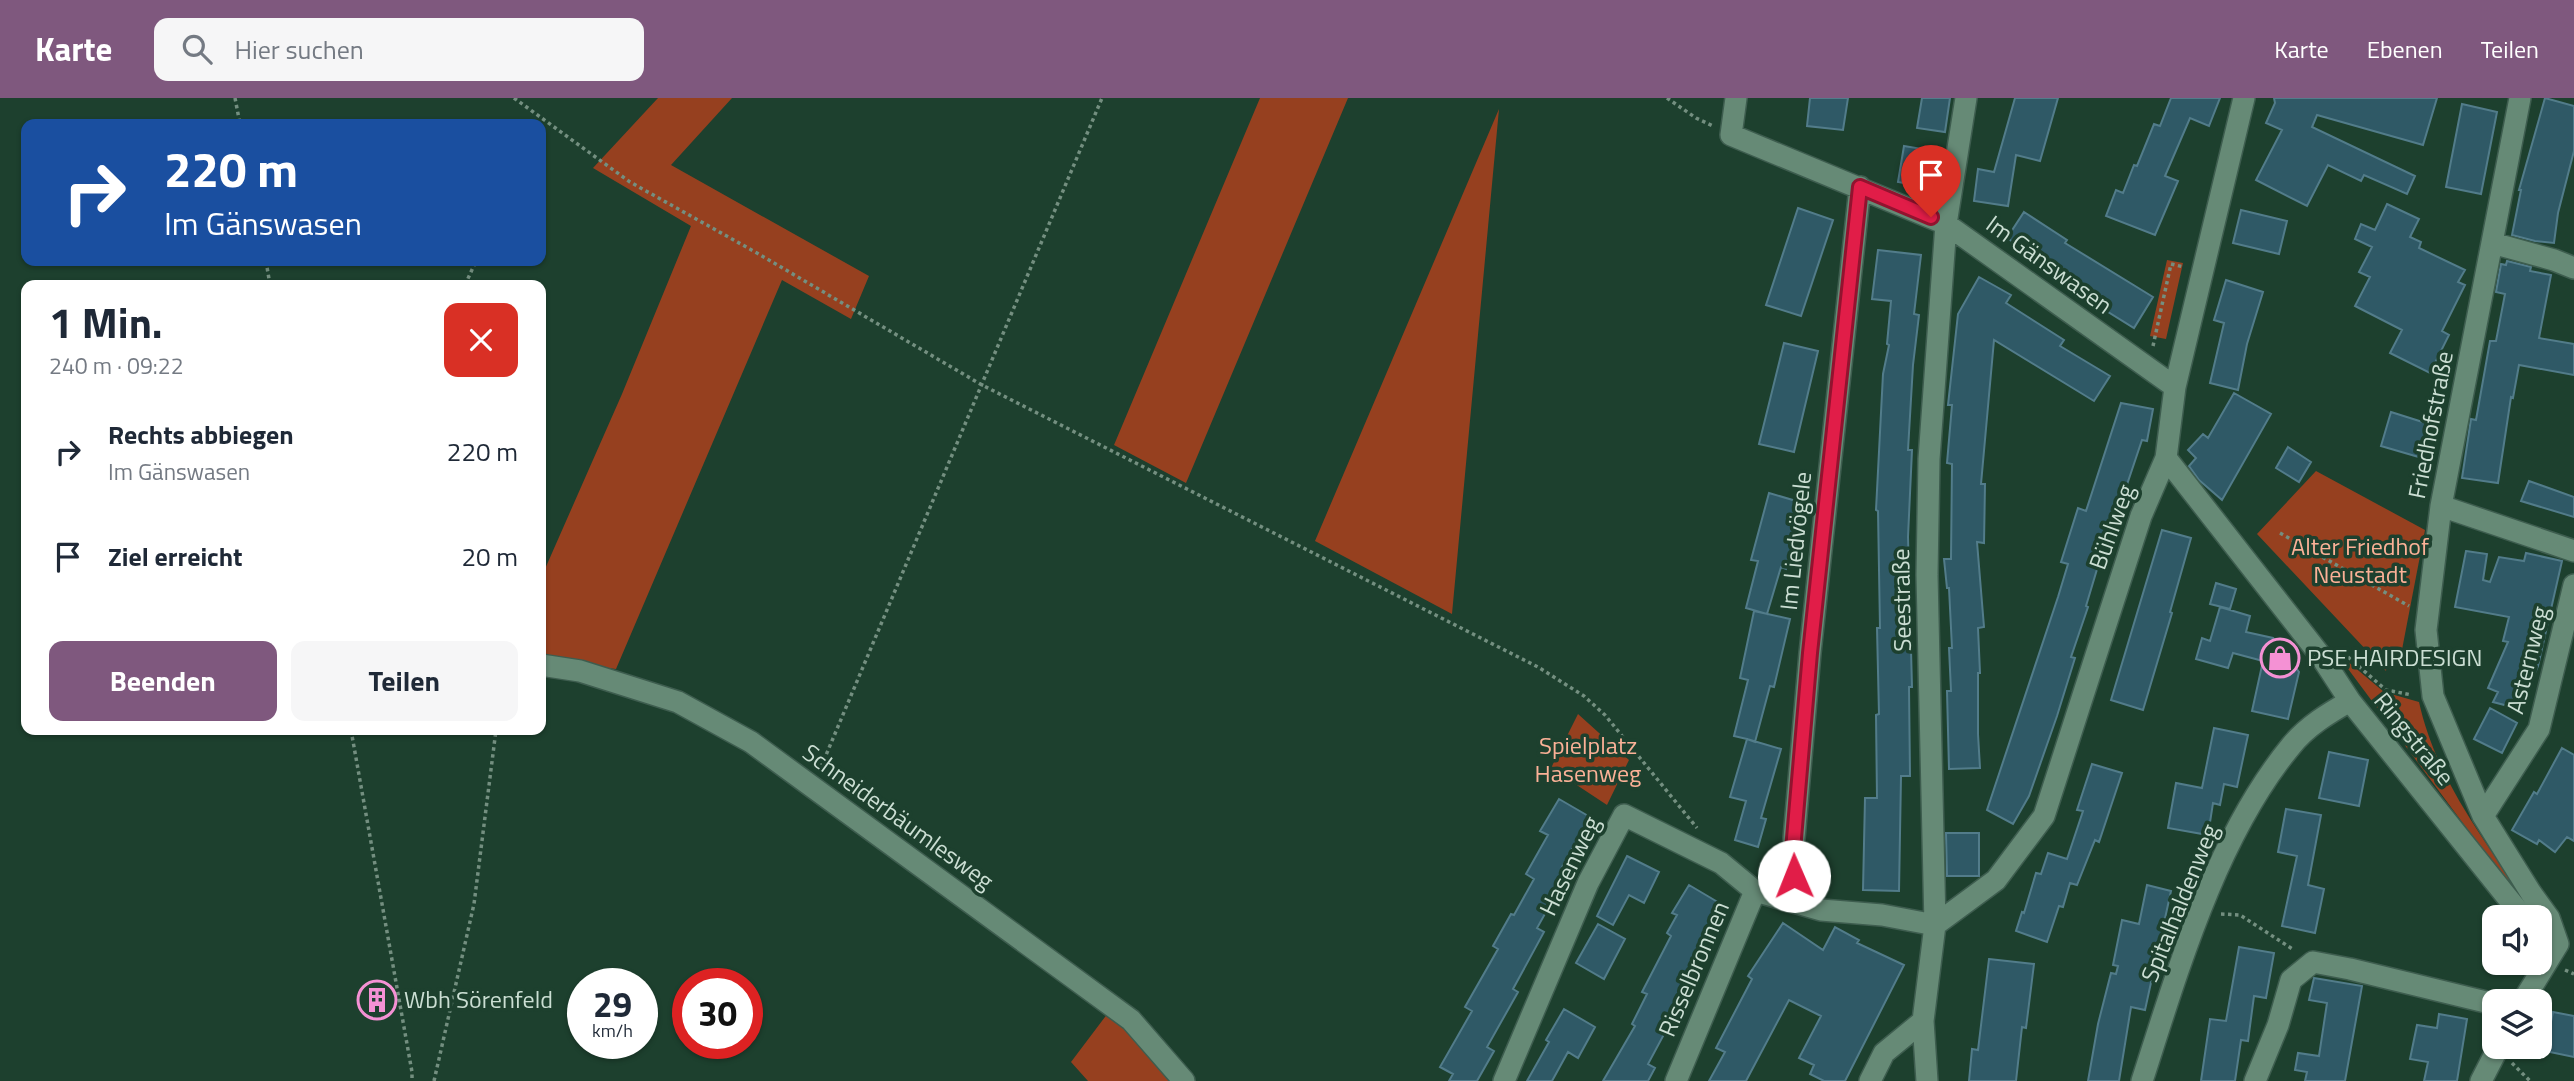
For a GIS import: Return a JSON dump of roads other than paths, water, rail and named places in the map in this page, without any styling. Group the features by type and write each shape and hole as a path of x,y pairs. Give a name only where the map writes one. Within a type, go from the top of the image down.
{"street":[{"name":"Im Gänswasen","path":"1736,98 1731,135 1946,224 2175,387"},
{"name":"Seestraße","path":"1923,1021 1935,925 1927,575 1929,459 1946,224 1966,98"},
{"name":"Bühlweg","path":"1935,925 1996,880 2045,816 2141,516 2166,458 2175,387 2244,98"},
{"name":"Friedhofstraße","path":"2520,98 2441,506 2426,630 2433,696 2483,816 2530,893 2549,918 2566,950"},
{"name":"Im Liedvögele","path":"1796,901 1793,850 1807,680 1860,187"},
{"path":"2492,243 2574,268"},
{"name":"Ringstraße","path":"2166,458 2320,655 2350,701 2514,905"},
{"path":"2441,506 2574,551"},
{"name":"Asternweg","path":"2483,816 2539,729 2574,585"},
{"name":"Schneiderbäumlesweg","path":"546,666 580,670 678,702 751,742 1131,1020 1184,1081"},
{"name":"Spitalhaldenweg","path":"2142,1081 2204,901 2244,815 2291,745 2320,718 2350,701"},
{"name":"Hasenweg","path":"1504,1081 1588,883 1624,814 1721,863 1755,891"},
{"name":"Risselbronnen","path":"1676,1081 1755,891 1821,910 1882,915 1935,925"},
{"path":"2533,989 2566,950"},
{"path":"2255,1081 2278,1025 2291,980 2313,962 2482,1001"},
{"path":"1870,1081 1884,1053 1923,1021"},
{"path":"1923,1021 1927,1081"},
{"path":"2481,1081 2492,1059"}],"place":[{"name":"PSE HAIRDESIGN","path":"2280,658"},
{"name":"Wbh Sörenfeld","path":"377,1000"}],"park label":[{"name":"Alter Friedhof Neustadt","path":"2360,561"},
{"name":"Spielplatz Hasenweg","path":"1588,760"}]}
